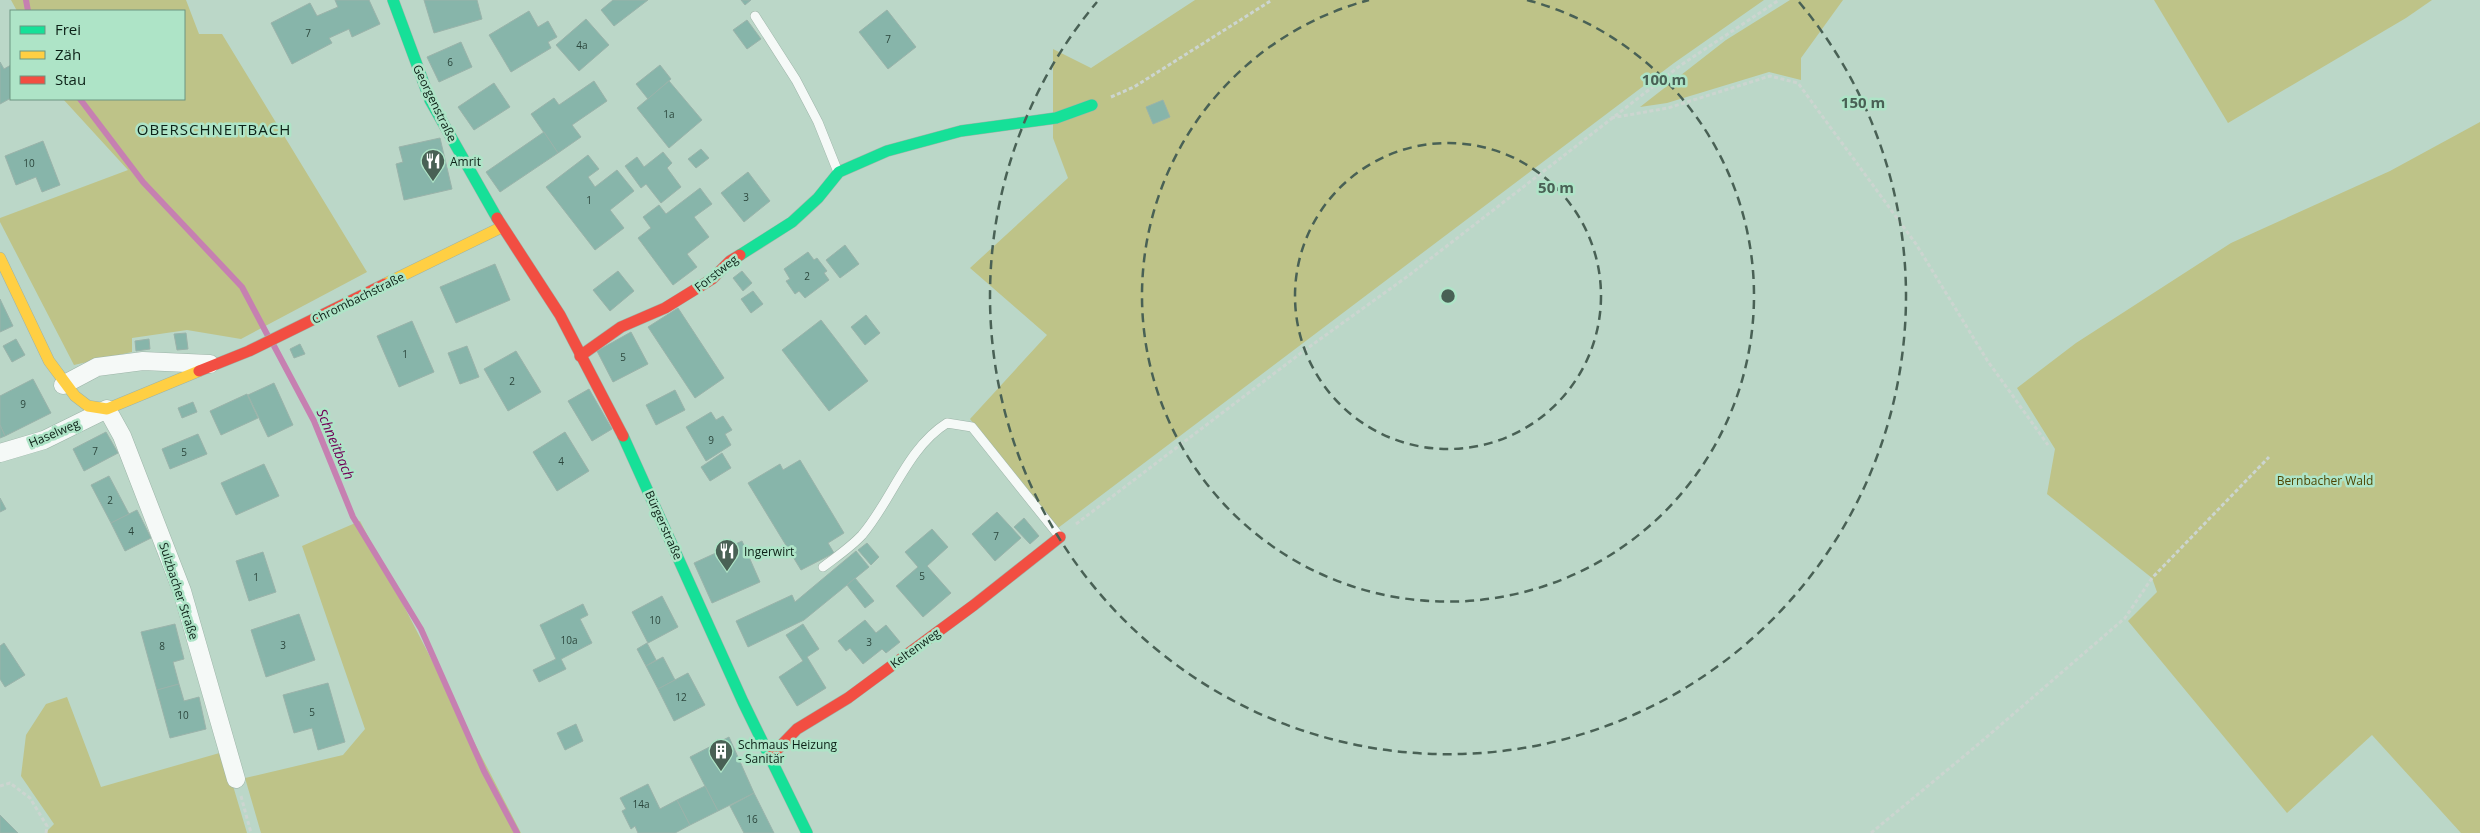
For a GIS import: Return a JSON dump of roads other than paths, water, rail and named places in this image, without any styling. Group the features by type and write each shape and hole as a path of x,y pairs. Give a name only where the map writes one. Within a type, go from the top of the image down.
{"street":[{"name":"Georgenstraße","path":"393,0 418,72 430,100 502,227"},
{"name":"Forstweg","path":"580,356 621,327 665,308 712,279 730,261 792,222 818,198 839,172 886,151 961,131 1056,118 1092,105"},
{"name":"Chrombachstraße","path":"107,409 212,364 248,351 502,227"},
{"name":"Bürgerstraße","path":"502,227 541,283 560,315 625,440 658,509 769,758 808,833"},
{"path":"0,258 28,320 63,385 88,406 107,409"},
{"name":"Chrombachstraße","path":"63,385 97,366 143,361 212,364"},
{"name":"Haselweg","path":"0,453 44,440 107,409"},
{"name":"Sulzbacher Straße","path":"107,409 122,436 182,591 236,779"},
{"name":"Keltenweg","path":"769,758 797,729 856,692 974,605 1060,537"}],"lane":[{"path":"755,16 796,80 818,122 839,172"},
{"path":"823,566 861,536 882,508 900,476 933,432 947,423 972,428 1060,537"}],"waterway":[{"name":"Schneitbach","path":"26,0 28,10"},
{"name":"Schneitbach","path":"81,100 143,182 242,287 268,336"},
{"name":"Schneitbach","path":"273,344 314,421 353,517 421,629 484,771 517,833"}],"place":[{"name":"Amrit","path":"433,182"},
{"name":"Ingerwirt","path":"727,572"},
{"name":"Schmaus Heizung - Sanitär","path":"721,772"}],"district":[{"name":"OBERSCHNEITBACH","path":"214,129"}],"park label":[{"name":"Bernbacher Wald","path":"2325,480"}]}
